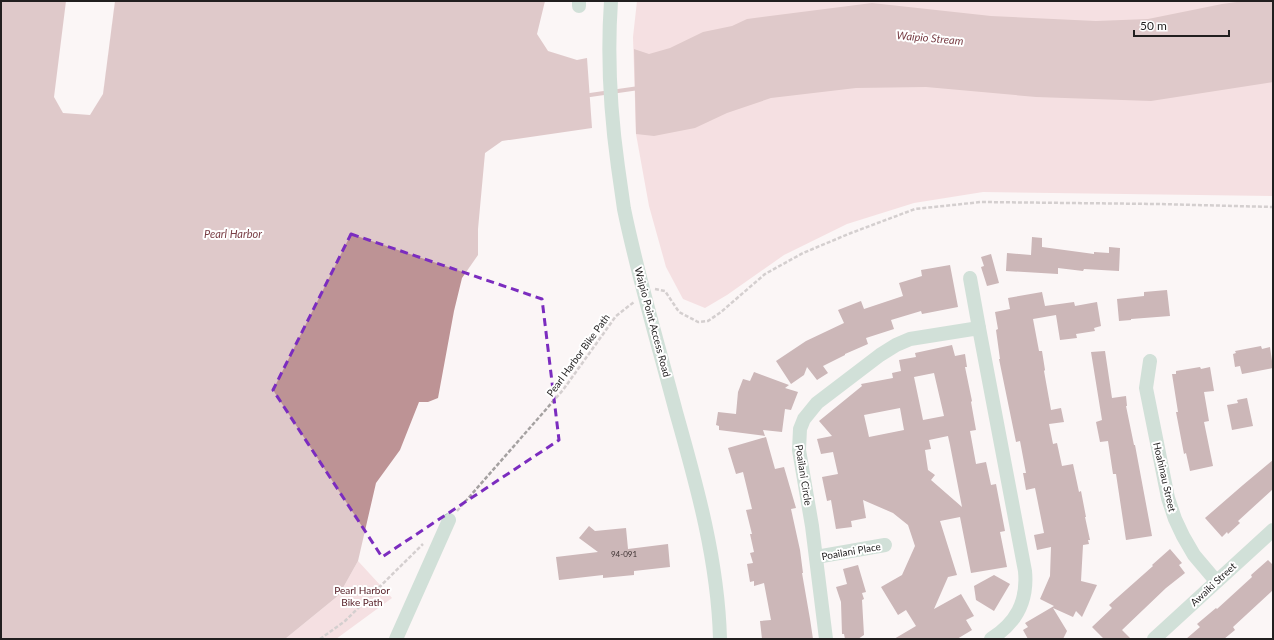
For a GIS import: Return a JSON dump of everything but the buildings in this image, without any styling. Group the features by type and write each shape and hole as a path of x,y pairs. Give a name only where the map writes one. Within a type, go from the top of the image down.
{"street":[{"name":"Waipio Point Access Road","path":"611,1 608,62 614,140 624,208 703,512 714,571 720,639"},
{"path":"970,278 1026,585 1020,608 1011,623 1002,632 991,639"},
{"name":"Poailani Circle","path":"826,639 812,526 799,450 800,429 804,419 817,403 880,355 896,345 910,340 979,328"},
{"name":"Hoahinau Street","path":"1150,361 1146,388 1168,498 1183,536 1194,555 1216,581"},
{"path":"396,639 449,520"},
{"name":"Awaiki Street","path":"1154,639 1273,530"},
{"name":"Poailani Place","path":"816,557 885,545"}],"path":[{"path":"645,293 656,288 665,291 679,312 698,322 708,320 721,312 765,274 803,253 915,209 981,202 1273,207"},
{"name":"Pearl Harbor Bike Path","path":"449,520 563,390 616,316 645,293"},
{"path":"320,639 346,621 427,541"}],"highlighted area":[{"path":"351,234 542,299 559,440 382,557 273,390"}],"green space":[{"path":"637,1 1273,1 1273,196 983,192 914,203 847,224 784,255 727,295 705,308 683,299 666,267 649,206 636,134 633,37"},
{"name":"Pearl Harbor Bike Path","path":"358,561 392,598 336,639 285,639 339,595"}],"water":[{"name":"Pearl Harbor","path":"1,1 545,1 537,34 548,51 577,60 587,58 592,128 502,141 485,153 478,229 478,255 462,278 454,311 438,398 428,402 419,402 400,450 376,483 358,561 339,595 285,639 1,639"},
{"path":"1244,1 1273,1 1273,82 1151,101 1036,97 926,87 856,88 771,98 727,113 695,128 654,136 636,134 634,49 649,54 670,48 703,32 732,26 747,19 872,3 991,16 1096,21 1148,19"}],"pier":[{"path":"66,1 115,1 103,94 90,115 63,113 54,97"}],"waterway":[{"name":"Waipio Stream","path":"590,95 639,88"}]}
